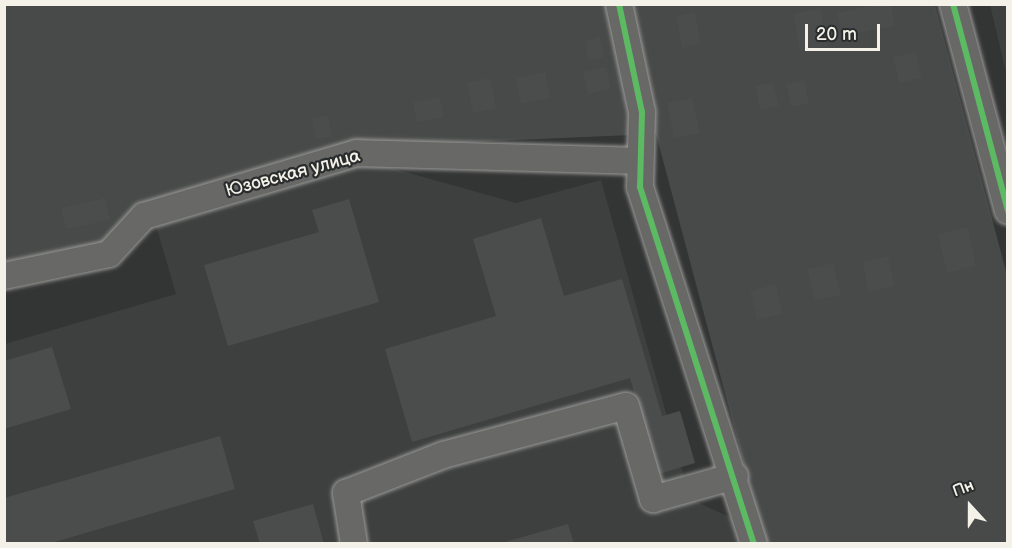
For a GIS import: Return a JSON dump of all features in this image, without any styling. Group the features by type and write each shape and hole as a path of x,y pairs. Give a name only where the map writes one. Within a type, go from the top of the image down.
{"street":[{"path":"620,4 642,112 640,187 735,476 754,543"},
{"path":"953,4 1008,211"},
{"name":"Юзовская улица","path":"4,276 109,254 144,216 357,153 639,161"},
{"path":"354,543 346,493 443,455 626,406 653,499 735,476"}],"shaded area":[{"path":"5,5 935,5 1007,275 1007,543 765,543 656,134 354,147 142,207 105,247 5,268"},
{"path":"990,5 1007,5 1007,76"},
{"path":"366,161 516,203 601,180 690,499 736,520 742,544 5,544 5,344 176,294 155,222"}],"building":[{"path":"877,4 891,4 895,26 842,36 837,13"},
{"path":"820,8 828,46 800,51 793,14"},
{"path":"695,12 701,44 682,48 676,16"},
{"path":"600,37 604,57 589,61 585,41"},
{"path":"916,52 922,78 899,83 893,57"},
{"path":"606,67 611,89 588,94 583,72"},
{"path":"545,72 550,98 521,104 516,78"},
{"path":"490,78 496,108 473,113 467,83"},
{"path":"804,80 809,103 791,107 786,84"},
{"path":"773,82 779,106 760,110 755,86"},
{"path":"440,97 444,117 417,122 413,102"},
{"path":"692,98 700,133 674,138 667,103"},
{"path":"328,115 332,136 316,139 312,118"},
{"path":"105,198 110,220 66,229 61,208"},
{"path":"349,199 379,302 228,346 204,265 319,232 312,210"},
{"path":"541,218 564,296 622,279 662,416 680,411 695,463 649,477 643,422 630,378 412,442 385,349 496,316 473,239"},
{"path":"967,227 976,266 947,273 938,234"},
{"path":"888,256 895,286 869,292 862,262"},
{"path":"833,263 841,295 815,300 807,269"},
{"path":"776,284 782,314 757,320 750,291"},
{"path":"52,347 71,409 4,429 4,361"},
{"path":"220,436 235,489 48,544 4,544 4,498"},
{"path":"313,504 324,544 260,544 253,521"},
{"path":"568,524 574,544 502,544 502,543"}],"cycle path":[{"path":"619,4 642,112 640,187 754,544"},
{"path":"953,4 1008,211"}]}
